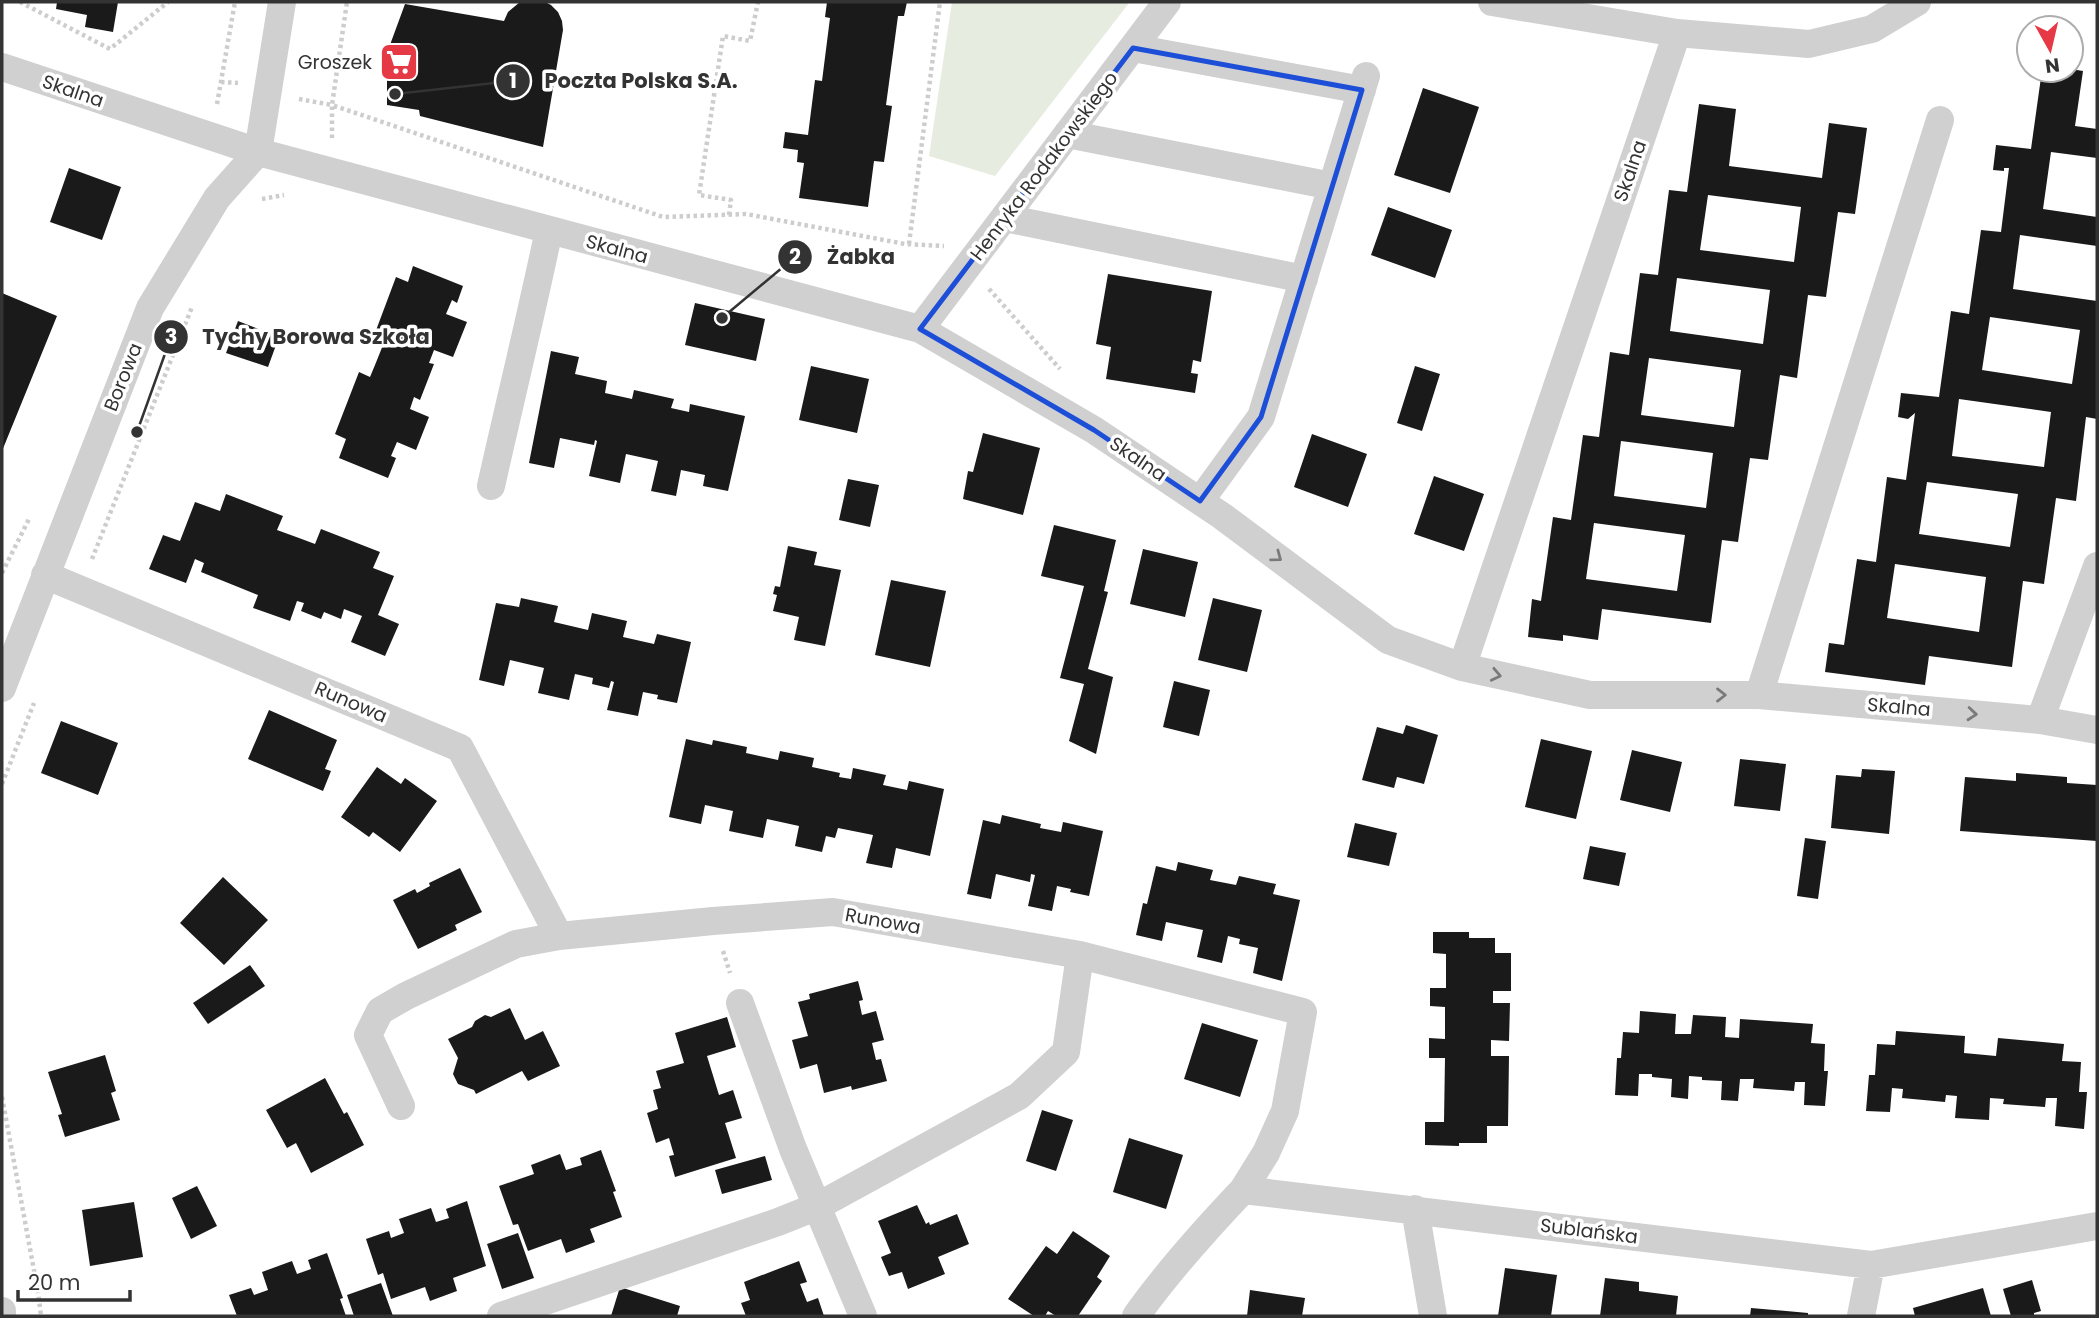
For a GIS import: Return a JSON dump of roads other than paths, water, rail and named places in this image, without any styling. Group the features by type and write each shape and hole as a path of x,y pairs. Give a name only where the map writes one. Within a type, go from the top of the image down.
{"street":[{"path":"258,152 282,2"},
{"name":"Henryka Rodakowskiego","path":"920,329 1167,2"},
{"path":"1492,2 1677,33 1809,44 1872,29 1917,2"},
{"name":"Skalna","path":"1462,667 1677,33"},
{"path":"1133,48 1364,83 1261,417 1211,509"},
{"name":"Skalna","path":"2,67 258,152 920,329 1094,430 1211,509 1388,640 1462,667 1590,695 1759,695 2040,720 2097,730"},
{"path":"1759,695 1940,120"},
{"path":"1067,134 1332,186"},
{"name":"Borowa","path":"2,688 150,308 217,198 258,152"},
{"path":"1005,218 1304,279"},
{"path":"491,486 509,403 526,342 549,230"},
{"path":"2040,720 2097,566"},
{"name":"Runowa","path":"45,575 460,748 559,936"},
{"name":"Runowa","path":"401,1106 368,1035 380,1011 516,944 559,936 833,912 1080,955 1303,1012 1285,1111 1266,1153 1243,1190"},
{"path":"501,1316 818,1206 1019,1096 1066,1052 1080,955"},
{"path":"740,1003 793,1149 863,1316"},
{"path":"1136,1316 1190,1247 1243,1190"},
{"name":"Sublańska","path":"1243,1190 1871,1265 2097,1226"},
{"path":"1415,1209 1433,1316"},
{"path":"1860,1316 1871,1265"}],"place":[{"name":"Groszek","path":"399,62"},
{"name":"Poczta Polska S.A.","path":"395,94"},
{"name":"Żabka","path":"722,318"},
{"name":"Tychy Borowa Szkoła","path":"137,432"}]}
